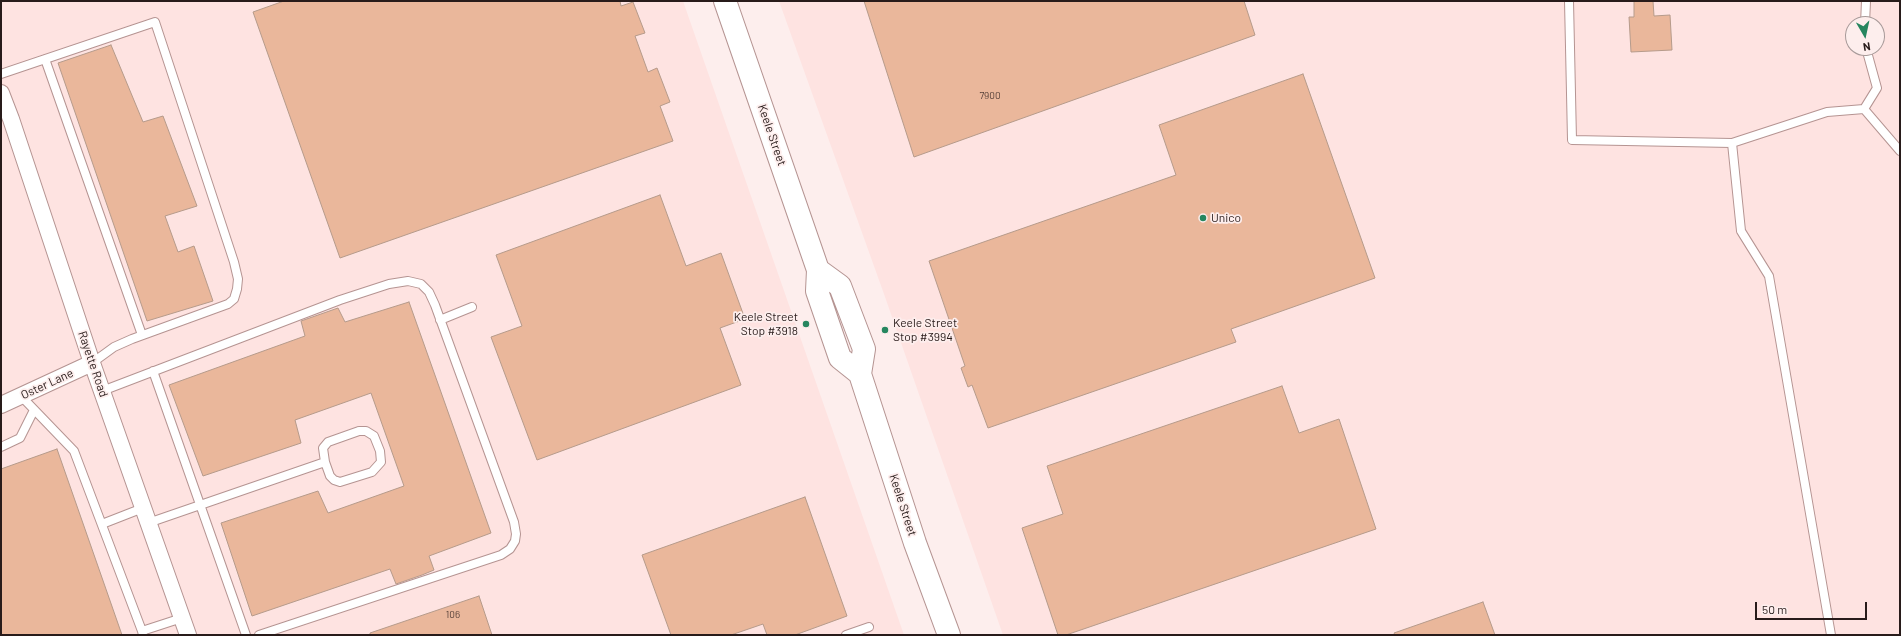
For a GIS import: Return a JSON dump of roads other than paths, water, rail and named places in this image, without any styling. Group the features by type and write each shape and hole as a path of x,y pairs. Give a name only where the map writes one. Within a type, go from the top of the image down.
{"main road":[{"name":"Keele Street","path":"725,1 818,270 817,291 840,358 860,374 915,542 949,635"}],"street":[{"name":"Rayette Road","path":"1,93 11,118 92,363 188,635"},
{"name":"Oster Lane","path":"1,405 92,363"}],"lane":[{"path":"1569,1 1572,140 1732,143 1827,112 1864,109"},
{"path":"1865,16 1866,1"},
{"path":"1,74 155,22 238,279 234,299 228,304 142,335 114,347 92,363"},
{"path":"1864,109 1877,88 1868,56"},
{"path":"45,59 142,335"},
{"path":"1864,109 1900,151"},
{"path":"1732,143 1741,231 1769,276 1831,635"},
{"path":"102,390 340,300 389,284 408,281 421,284 428,292 440,320 514,522 516,534 515,541 510,549 501,555 259,635"},
{"path":"440,320 472,307"},
{"path":"152,371 246,635"},
{"path":"21,396 74,451 143,633 182,618"},
{"path":"1,447 20,438 34,410"},
{"path":"359,431 366,431 374,436 380,451 381,462 372,472 340,482 330,476 325,462 323,448 328,442 359,431"},
{"path":"148,523 325,462"},
{"path":"102,524 143,508"},
{"path":"846,635 869,627"}],"place":[{"name":"Unico","path":"1203,218"},
{"name":"Keele Street Stop #3918","path":"806,324"},
{"name":"Keele Street Stop #3994","path":"885,330"}]}
